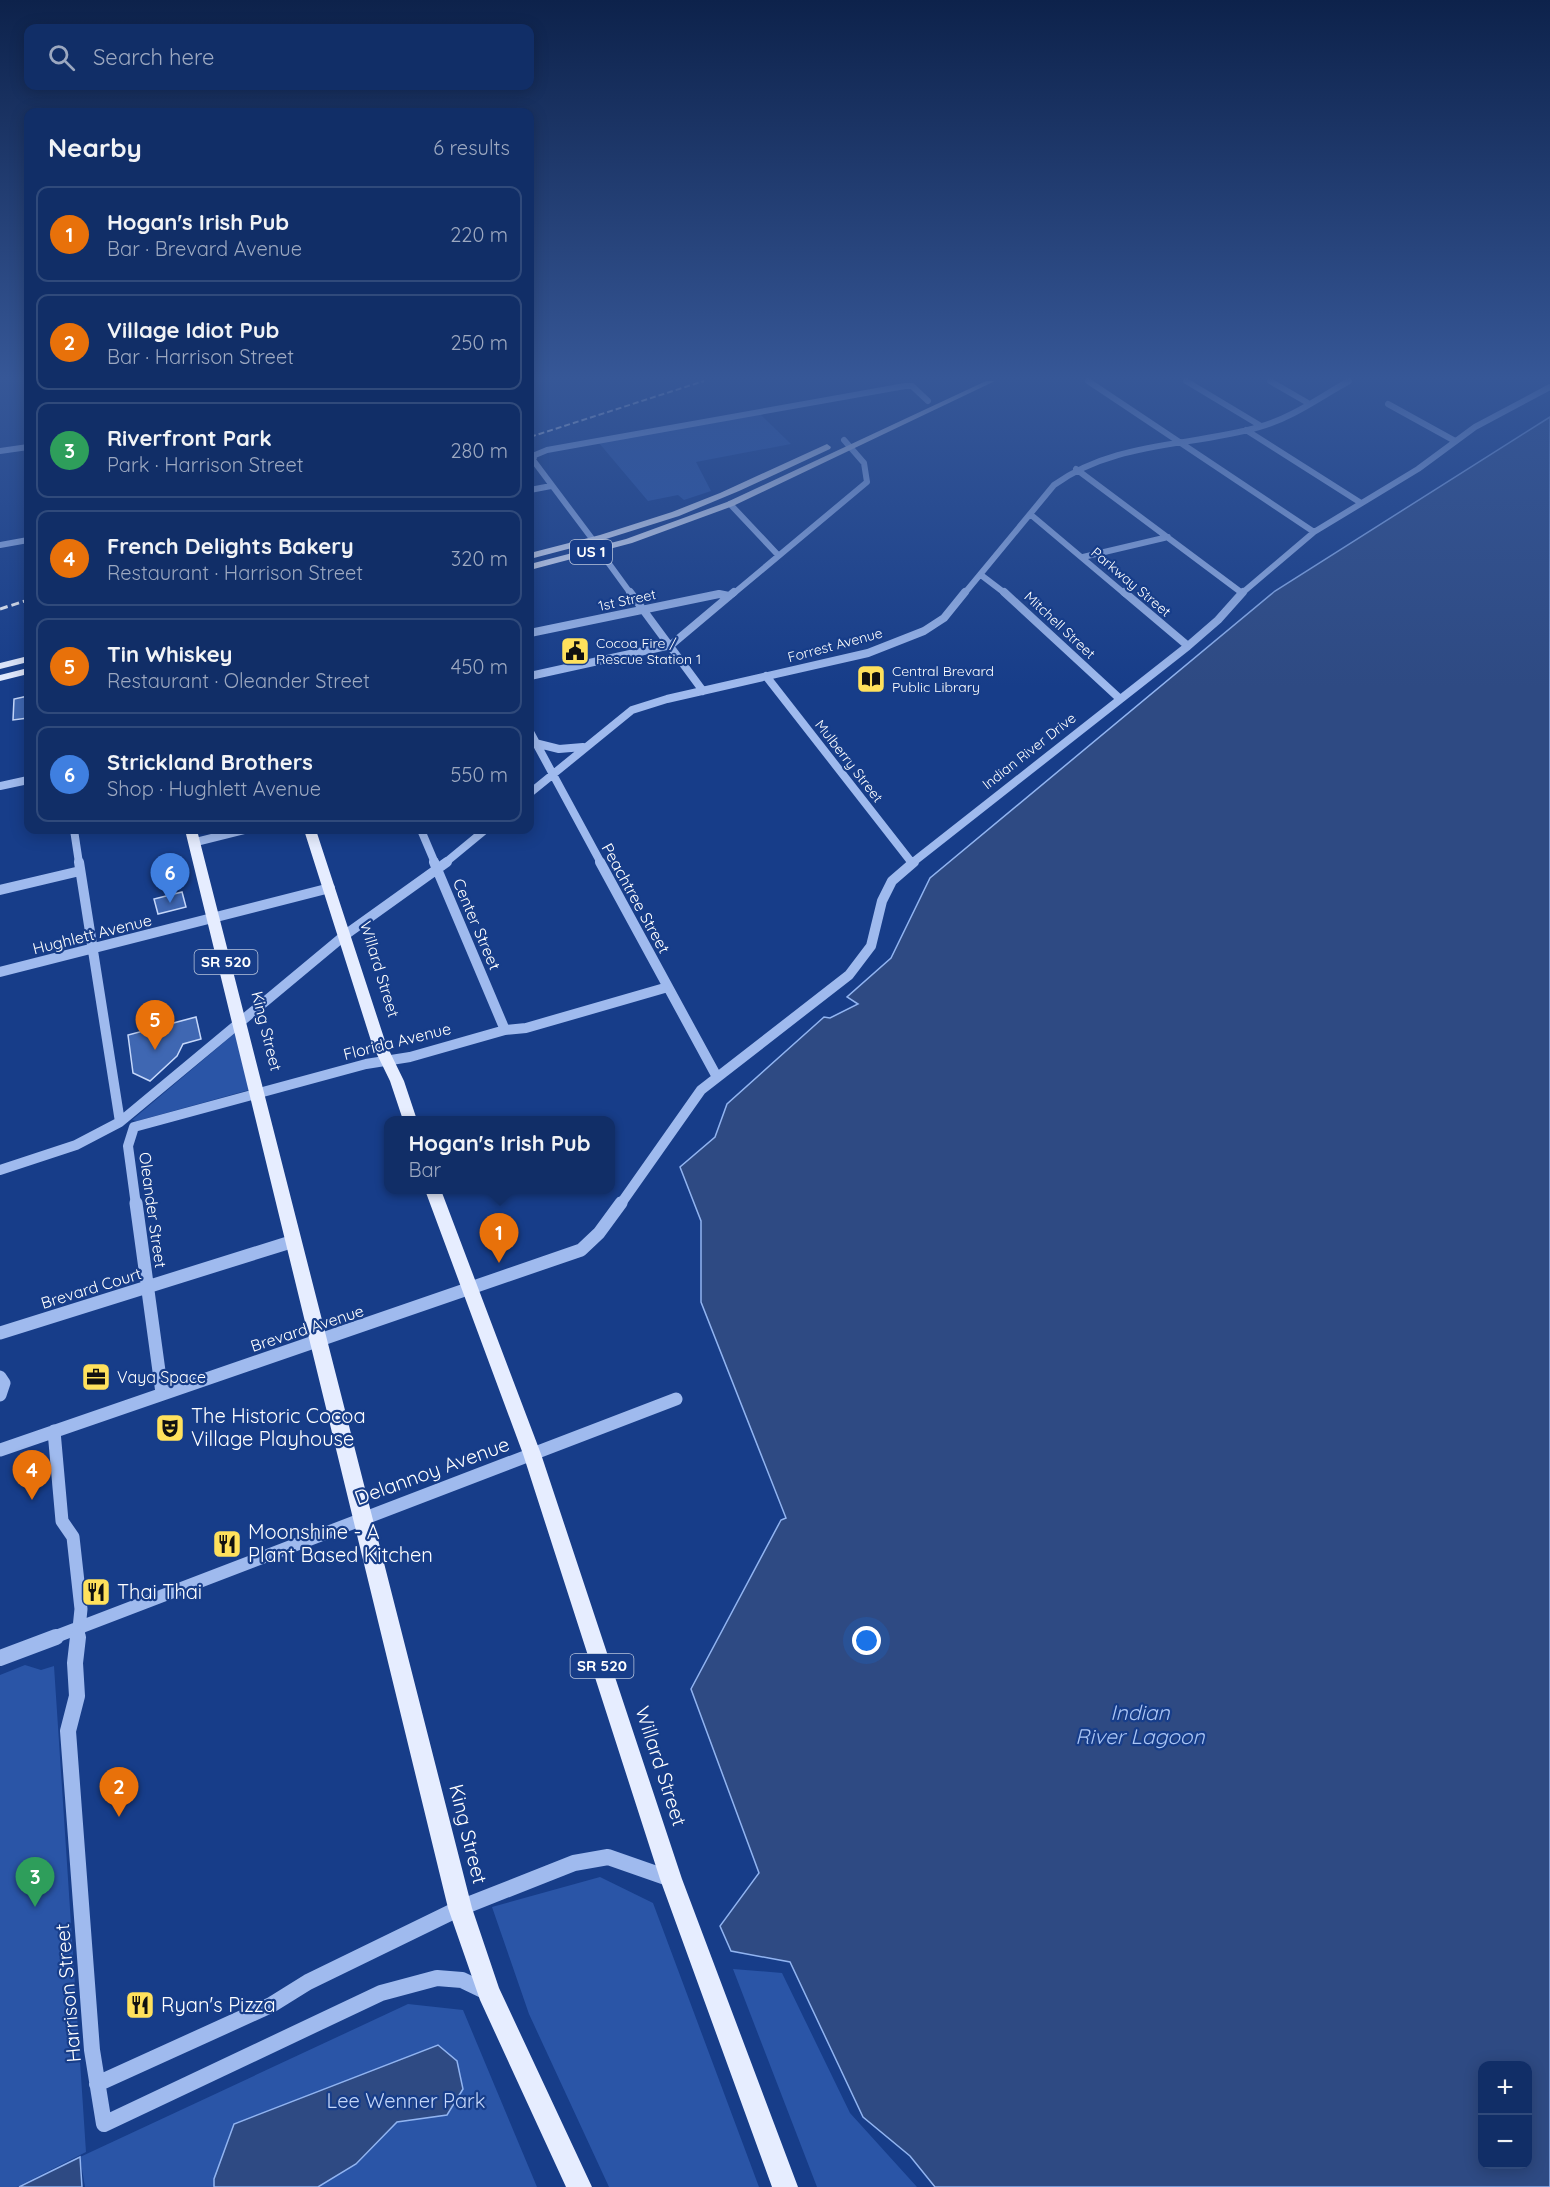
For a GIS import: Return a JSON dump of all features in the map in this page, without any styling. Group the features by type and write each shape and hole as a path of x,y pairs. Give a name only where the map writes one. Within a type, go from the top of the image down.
{"main road":[{"name":"US 1","path":"534,555 646,524 749,483"},
{"path":"730,504 734,495 749,483"},
{"name":"US 1","path":"534,566 599,550 705,514 771,483"},
{"path":"705,514 716,505 721,496"},
{"path":"0,666 24,659"},
{"path":"0,678 24,671"},
{"name":"Willard Street","path":"311,834 379,1044 397,1081 409,1116"},
{"name":"King Street","path":"194,836 294,1241"},
{"name":"Willard Street","path":"435,1194 532,1454 671,1879 785,2187"},
{"name":"SR 520","path":"294,1241 319,1341"},
{"name":"King Street","path":"319,1341 460,1908 488,1992 579,2187"}],"street":[{"path":"549,483 593,540"},
{"path":"534,675 671,645 866,483"},
{"name":"Forrest Avenue","path":"534,789 632,710 868,653 924,631 944,618 1057,483"},
{"path":"1095,483 1242,593"},
{"path":"1240,483 1314,532"},
{"path":"1329,483 1360,503"},
{"name":"Indian River Drive","path":"611,1217 701,1090 849,975 871,946 882,901 892,881 1119,698 1188,646 1218,620 1242,593 1314,532 1394,483"},
{"path":"534,489 551,486"},
{"path":"730,504 778,555"},
{"name":"Parkway Street","path":"1030,514 1188,646"},
{"path":"1083,557 1168,537"},
{"path":"0,545 24,541"},
{"path":"599,550 703,691"},
{"name":"Mitchell Street","path":"981,575 993,582 1119,698"},
{"name":"1st Street","path":"534,632 719,594 729,596"},
{"name":"Mulberry Street","path":"766,676 912,863"},
{"path":"535,743 549,749 567,750 586,746"},
{"name":"Peachtree Street","path":"535,743 717,1077"},
{"path":"0,786 24,781"},
{"path":"75,834 120,1122"},
{"path":"194,836 227,834"},
{"name":"Center Street","path":"423,834 505,1030"},
{"path":"0,1170 71,1148 92,1139 120,1122 345,935 438,869 480,834"},
{"path":"0,890 80,871"},
{"name":"Hughlett Avenue","path":"0,972 330,888"},
{"name":"Florida Avenue","path":"134,1127 240,1097 387,1060 410,1057 505,1030 526,1028 668,987"},
{"path":"120,1122 134,1127"},
{"name":"Oleander Street","path":"134,1127 128,1146 162,1393"},
{"name":"Brevard Avenue","path":"0,1450 162,1393 471,1290 581,1250 593,1241 611,1217"},
{"name":"Brevard Court","path":"0,1333 294,1241"},
{"path":"0,1377 4,1383 0,1395"},
{"name":"Delannoy Avenue","path":"0,1658 676,1399"},
{"name":"Harrison Street","path":"54,1431 62,1521 74,1537 81,1609 75,1663 77,1696 68,1731 92,2050 104,2124 381,1993 437,1978 462,1980 488,1992"},
{"path":"97,2084 271,2005 308,1983 460,1908 574,1863 608,1857 671,1879"}],"green space":[{"path":"633,483 707,483 711,491 684,500 678,495 648,501"},
{"path":"235,1033 249,1090 137,1121 132,1120"},
{"path":"25,1665 41,1670 54,1666 86,2152 17,2187 0,2187 0,1675"},
{"path":"600,1877 653,1903 759,2187 609,2187 529,2014 492,1907"},
{"path":"733,1969 782,1973 850,2113 917,2187 817,2187"},
{"name":"Lee Wenner Park","path":"408,2004 463,2010 537,2187 85,2187 80,2157"}],"water":[{"name":"Indian River Lagoon","path":"1446,483 1550,483 1550,2187 935,2187 910,2156 863,2117 790,1962 731,1951 720,1926 759,1873 691,1689 781,1520 786,1518 701,1302 701,1221 680,1167 715,1137 727,1104 824,1017 830,1018 858,1004 847,997 891,958 930,878 1275,591"},
{"path":"438,2045 457,2061 463,2089 447,2115 397,2122 356,2164 318,2187 214,2187 214,2179 234,2124"},
{"path":"80,2157 82,2187 19,2187"}],"building":[{"path":"24,697 24,719 13,720 14,699"},
{"path":"182,892 186,907 158,914 154,899"},
{"path":"196,1017 201,1039 183,1044 177,1056 150,1081 133,1073 128,1035"}],"railway":[{"path":"0,609 24,601"}],"place":[{"name":"Cocoa Fire / Rescue Station 1","path":"575,651"},
{"name":"Central Brevard Public Library","path":"871,679"},
{"name":"Strickland Brothers","path":"170,903"},
{"name":"Tin Whiskey","path":"155,1050"},
{"name":"Hogan's Irish Pub","path":"499,1263"},
{"name":"Vaya Space","path":"96,1377"},
{"name":"The Historic Cocoa Village Playhouse","path":"170,1428"},
{"name":"French Delights Bakery","path":"32,1500"},
{"name":"Moonshine - A Plant Based Kitchen","path":"227,1544"},
{"name":"Thai Thai","path":"96,1592"},
{"name":"Village Idiot Pub","path":"119,1817"},
{"name":"Riverfront Park","path":"35,1907"},
{"name":"Ryan's Pizza","path":"140,2005"}]}
